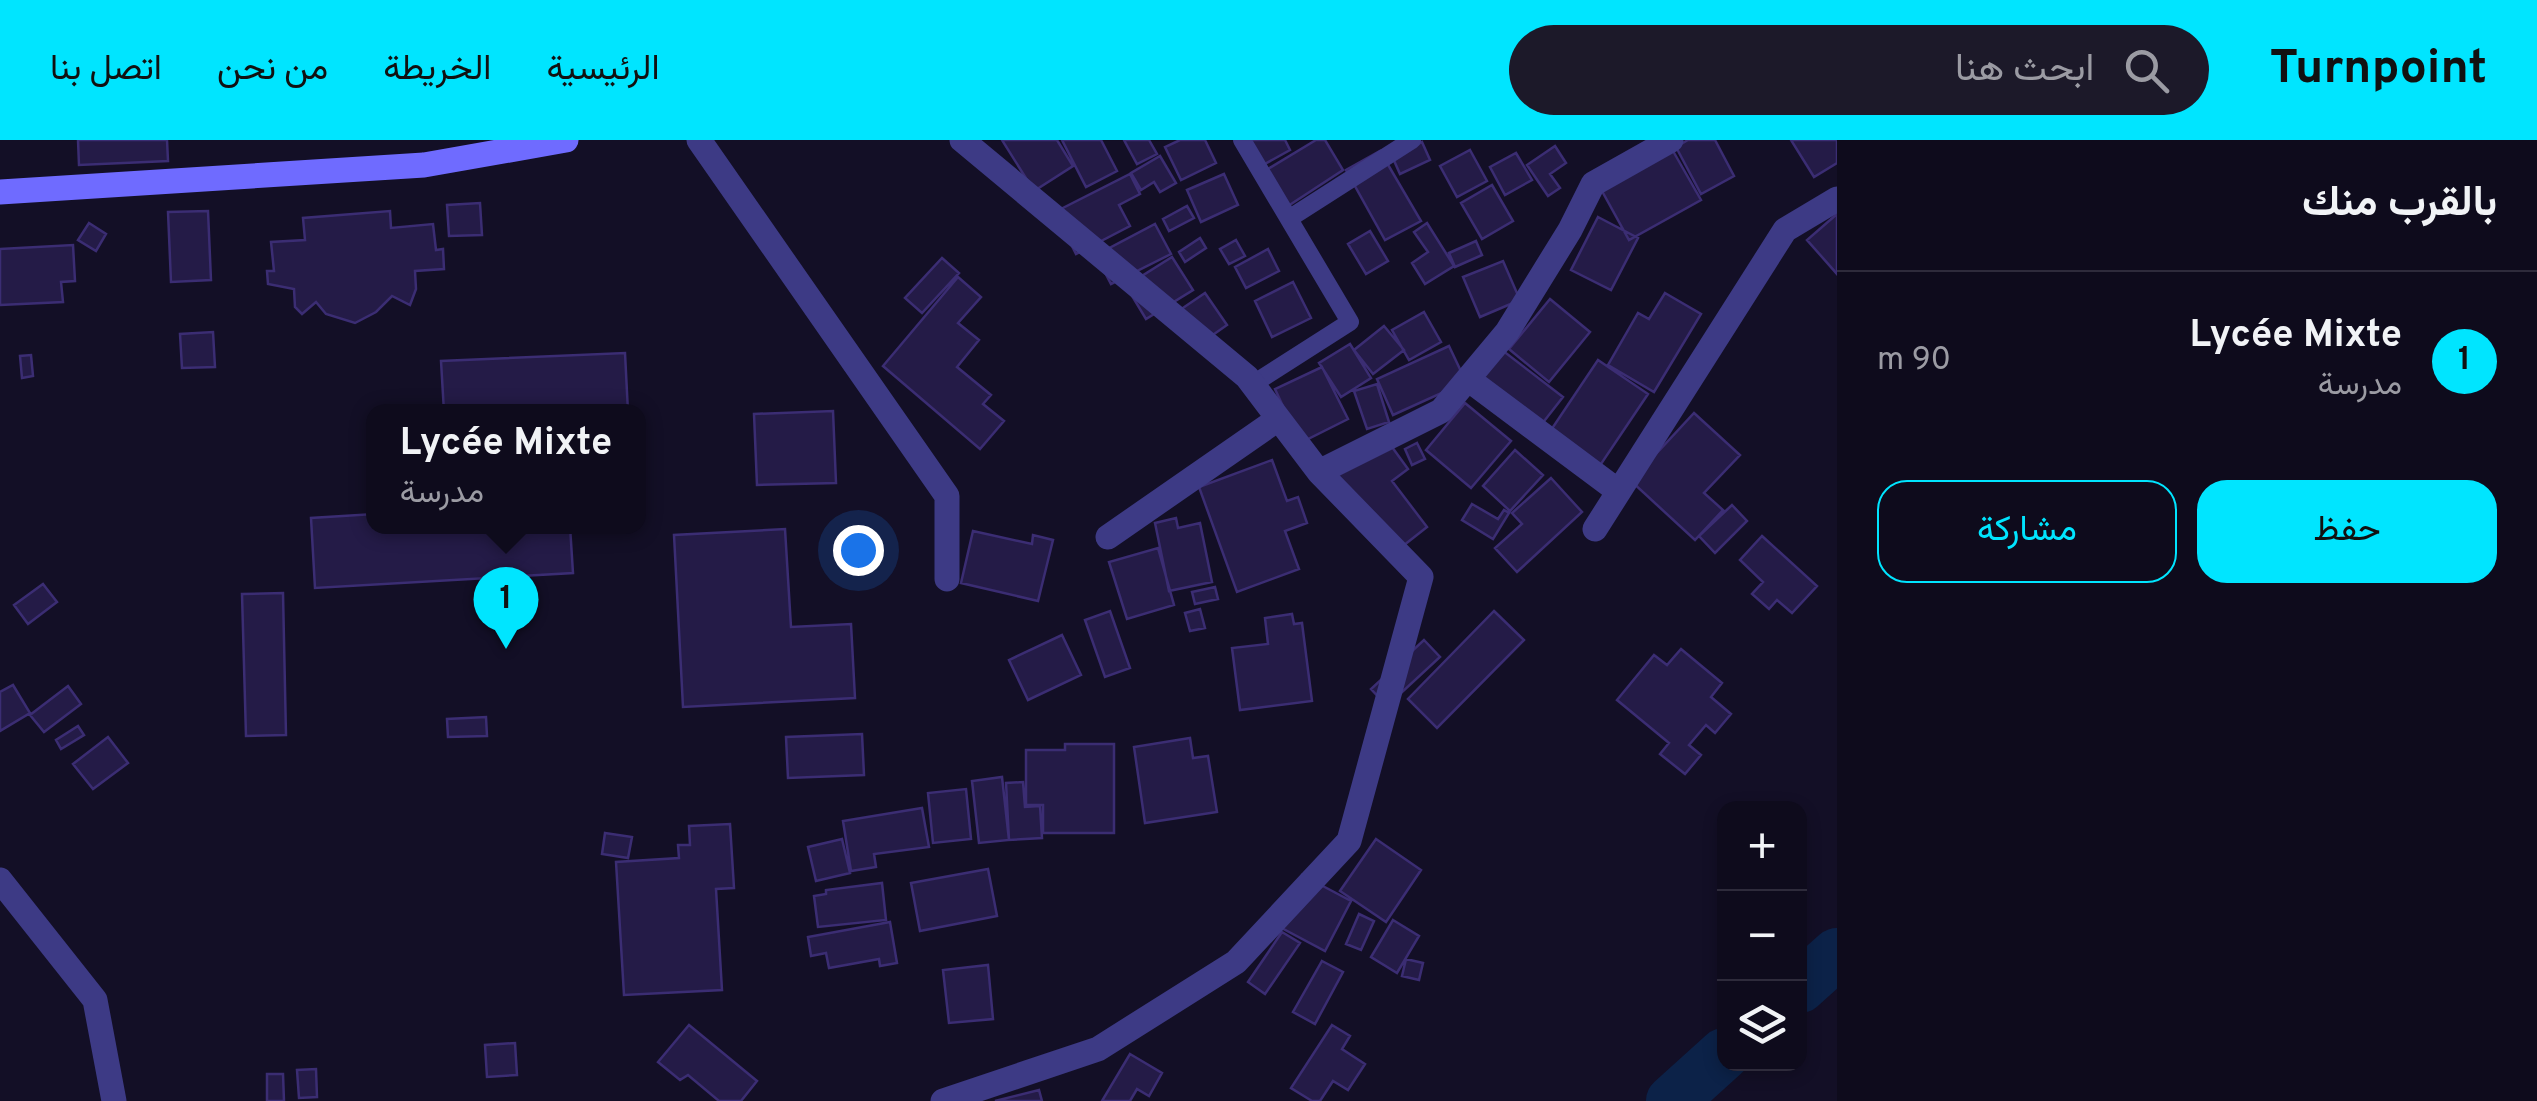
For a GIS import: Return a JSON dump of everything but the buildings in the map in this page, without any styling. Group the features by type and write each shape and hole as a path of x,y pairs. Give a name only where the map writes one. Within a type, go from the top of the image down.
{"main road":[{"path":"0,192 424,166 566,140"}],"street":[{"path":"699,140 948,496 948,579"},
{"path":"944,1101 1098,1050 1236,962 1348,841 1421,577 1319,472 1253,384 962,140"},
{"path":"1319,472 1441,411 1508,332 1593,184 1671,140"},
{"path":"1595,529 1785,230 1837,199"},
{"path":"1468,380 1618,491"},
{"path":"1108,537 1278,419"},
{"path":"0,880 95,1000 114,1101"}],"lane":[{"path":"1242,140 1350,322 1253,384"},
{"path":"1290,218 1412,140"}],"waterway":[{"path":"1807,981 1837,954"},
{"path":"1672,1101 1717,1060"}],"place":[{"name":"Lycée Mixte","path":"506,649"}]}
